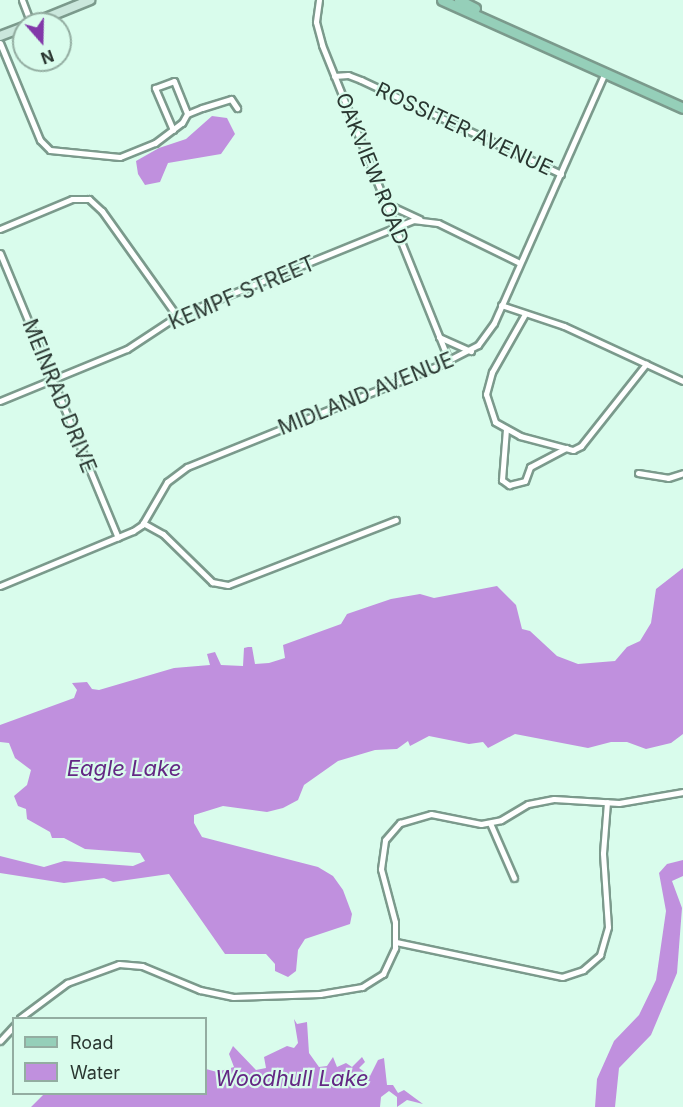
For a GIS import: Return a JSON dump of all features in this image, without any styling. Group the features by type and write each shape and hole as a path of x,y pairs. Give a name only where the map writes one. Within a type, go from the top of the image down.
{"main road":[{"path":"60,12 90,0"},
{"path":"442,0 683,108"},
{"path":"459,0 478,9 487,20"}],"street":[{"name":"OAKVIEW ROAD","path":"319,0 318,32 449,361"},
{"path":"0,43 40,140 50,150 120,157 155,143 173,130 187,114 231,99 237,108"},
{"name":"MIDLAND AVENUE","path":"0,586 118,538 143,523 167,482 186,467 471,351 486,337 605,73"},
{"name":"ROSSITER AVENUE","path":"334,76 348,75 361,80 561,174"},
{"path":"173,130 155,88 174,81 187,114"},
{"path":"0,229 72,200 89,199 102,211 177,316"},
{"path":"385,203 420,219 438,223 520,263"},
{"name":"KEMPF STREET","path":"0,401 138,344 177,316 420,219"},
{"name":"MEINRAD DRIVE","path":"0,253 118,538"},
{"path":"501,305 564,326 683,381"},
{"path":"525,314 492,372 486,394 495,422 506,429 573,450 589,438 645,364"},
{"path":"439,337 471,351"},
{"path":"506,429 502,480 509,485 525,481 530,467 566,448"},
{"path":"638,473 668,478 683,473"},
{"path":"143,523 163,534 212,582 228,585 396,520"},
{"path":"21,1017 67,983 119,964 142,966 200,990 233,997 351,990 383,974 396,942 395,922 381,869 382,851 391,831 400,823 422,814 467,824 490,823 536,802 566,798 607,802 683,792"},
{"path":"396,942 562,977 583,970 600,955 608,927 603,853 607,802"},
{"path":"490,823 514,878"},
{"path":"0,1041 12,1028"}],"water":[{"path":"212,116 227,118 235,134 221,154 168,163 160,182 145,185 138,174 136,161 159,148 186,139"},
{"name":"Eagle Lake","path":"683,568 683,734 671,743 646,749 627,742 611,742 588,748 515,734 488,748 483,742 469,744 429,736 410,746 408,741 397,749 375,750 338,761 304,785 298,800 283,808 267,812 223,806 194,815 194,823 202,837 318,867 333,876 343,890 352,914 350,924 305,939 298,950 296,971 288,977 275,971 275,964 266,954 225,954 169,874 113,882 104,878 64,883 0,873 0,856 44,867 64,861 133,866 145,861 140,853 85,849 64,838 52,838 50,832 27,819 26,809 18,806 14,796 27,785 31,770 15,758 9,743 0,742 0,725 74,698 77,690 72,683 87,682 92,689 99,690 174,668 210,665 207,654 215,652 221,665 243,666 244,648 248,647 252,647 255,664 269,663 285,658 283,645 341,624 347,614 391,599 420,594 434,598 497,586 516,605 522,629 530,631 557,656 578,664 615,661 627,647 640,641 651,623 656,589"},
{"path":"683,860 683,876 672,881 682,908 677,973 651,1035 619,1068 615,1107 595,1107 597,1079 614,1041 639,1015 656,980 666,911 659,873 667,864"},
{"name":"Woodhull Lake","path":"294,1019 297,1024 307,1022 309,1053 319,1067 327,1066 333,1057 337,1067 346,1063 352,1067 362,1057 365,1062 359,1068 370,1076 378,1060 384,1058 387,1085 393,1085 398,1093 404,1090 423,1104 407,1100 397,1107 397,1097 389,1091 381,1097 380,1107 31,1107 43,1095 207,1095 207,1069 217,1072 234,1067 229,1054 233,1046 256,1070 266,1068 264,1057 287,1046 294,1048 298,1043"}]}
